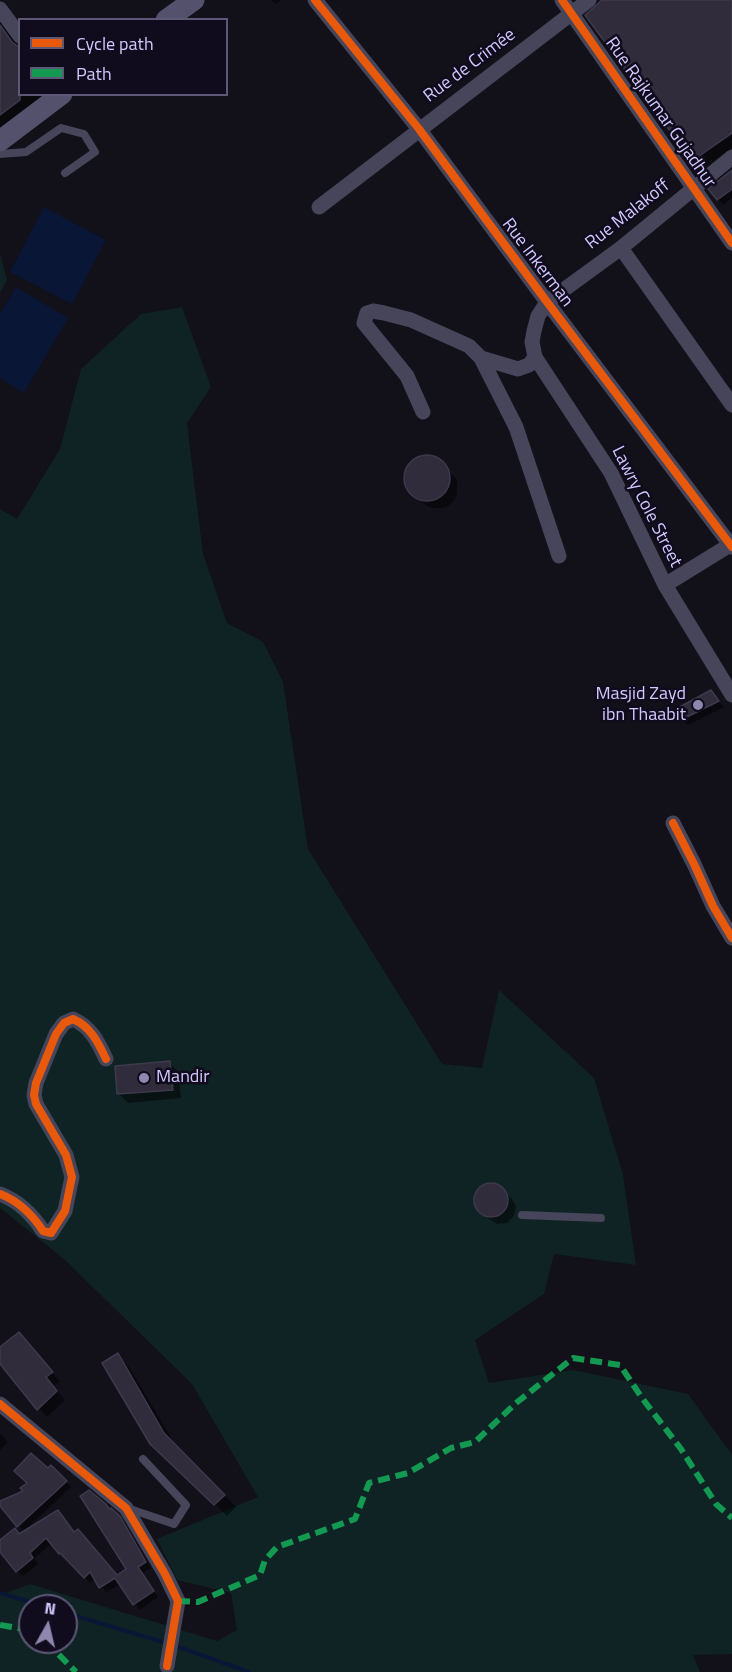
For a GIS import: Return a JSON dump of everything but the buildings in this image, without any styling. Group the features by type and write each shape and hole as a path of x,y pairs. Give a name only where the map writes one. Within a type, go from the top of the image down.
{"main road":[{"path":"169,18 194,0"},
{"path":"0,141 61,96"}],"street":[{"name":"Rue Inkerman","path":"315,0 419,129 731,546"},
{"name":"Rue Rajkumar Gujadhur","path":"562,0 732,243"},
{"name":"Rue de Crimée","path":"319,207 589,0"},
{"path":"0,9 18,33"},
{"name":"Rue Malakoff","path":"547,302 621,248 732,157"},
{"path":"621,248 732,405"},
{"path":"481,358 518,369 529,364 535,357 532,342 538,316 547,302"},
{"path":"423,412 406,376 364,324 367,312 373,311 411,320 469,346 481,358 516,427 559,556"},
{"name":"Lawry Cole Street","path":"535,357 610,473 665,585 732,695"},
{"path":"665,585 731,546"},
{"path":"673,823 713,906 732,938"},
{"path":"0,1194 13,1199 35,1219 43,1231 51,1233 65,1211 72,1177 66,1155 36,1104 34,1095 36,1083 56,1034 64,1023 73,1019 82,1024 96,1039 106,1059"},
{"path":"0,1404 126,1508 165,1574 178,1601 167,1669"}],"lane":[{"path":"0,154 26,152 61,128 84,134 95,152 65,173"},
{"path":"522,1215 601,1218"},
{"path":"126,1508 174,1524 186,1505 143,1459"}],"green space":[{"path":"0,256 7,280 0,293"},
{"path":"182,307 211,387 187,423 203,554 227,623 263,642 283,682 308,849 442,1064 482,1068 499,990 594,1078 623,1175 636,1265 554,1254 544,1294 475,1340 489,1383 573,1370 688,1394 732,1455 732,1654 693,1655 700,1672 0,1672 0,1595 30,1584 63,1594 18,1594 18,1654 78,1654 78,1599 217,1641 237,1630 231,1593 177,1580 157,1539 258,1497 192,1384 64,1259 0,1208 0,509 17,519 60,449 81,369 141,314"}],"water":[{"path":"44,207 106,240 72,304 10,272"},
{"path":"16,287 68,318 24,393 0,378 0,313"}],"waterway":[{"path":"0,1593 18,1598"},
{"path":"78,1617 166,1643"},
{"path":"173,1645 249,1672"}],"marked path":[{"path":"178,1601 198,1602 260,1575 265,1560 277,1547 355,1519 369,1483 408,1473 451,1448 475,1442 516,1403 573,1358 620,1365 681,1449 716,1504 732,1518"},
{"path":"0,1625 18,1628"},
{"path":"58,1654 76,1672"}],"cycle path":[{"path":"315,0 419,129 732,547"},
{"path":"562,0 732,243"},
{"path":"673,823 713,906 732,938"},
{"path":"0,1194 13,1200 24,1209 43,1231 51,1233 65,1211 72,1177 66,1155 36,1104 34,1095 36,1083 56,1034 64,1023 73,1019 89,1031 106,1059"},
{"path":"0,1404 126,1508 165,1574 178,1601 167,1666"}],"place":[{"name":"Masjid Zayd ibn Thaabit","path":"698,705"},
{"name":"Mandir","path":"144,1078"}]}
